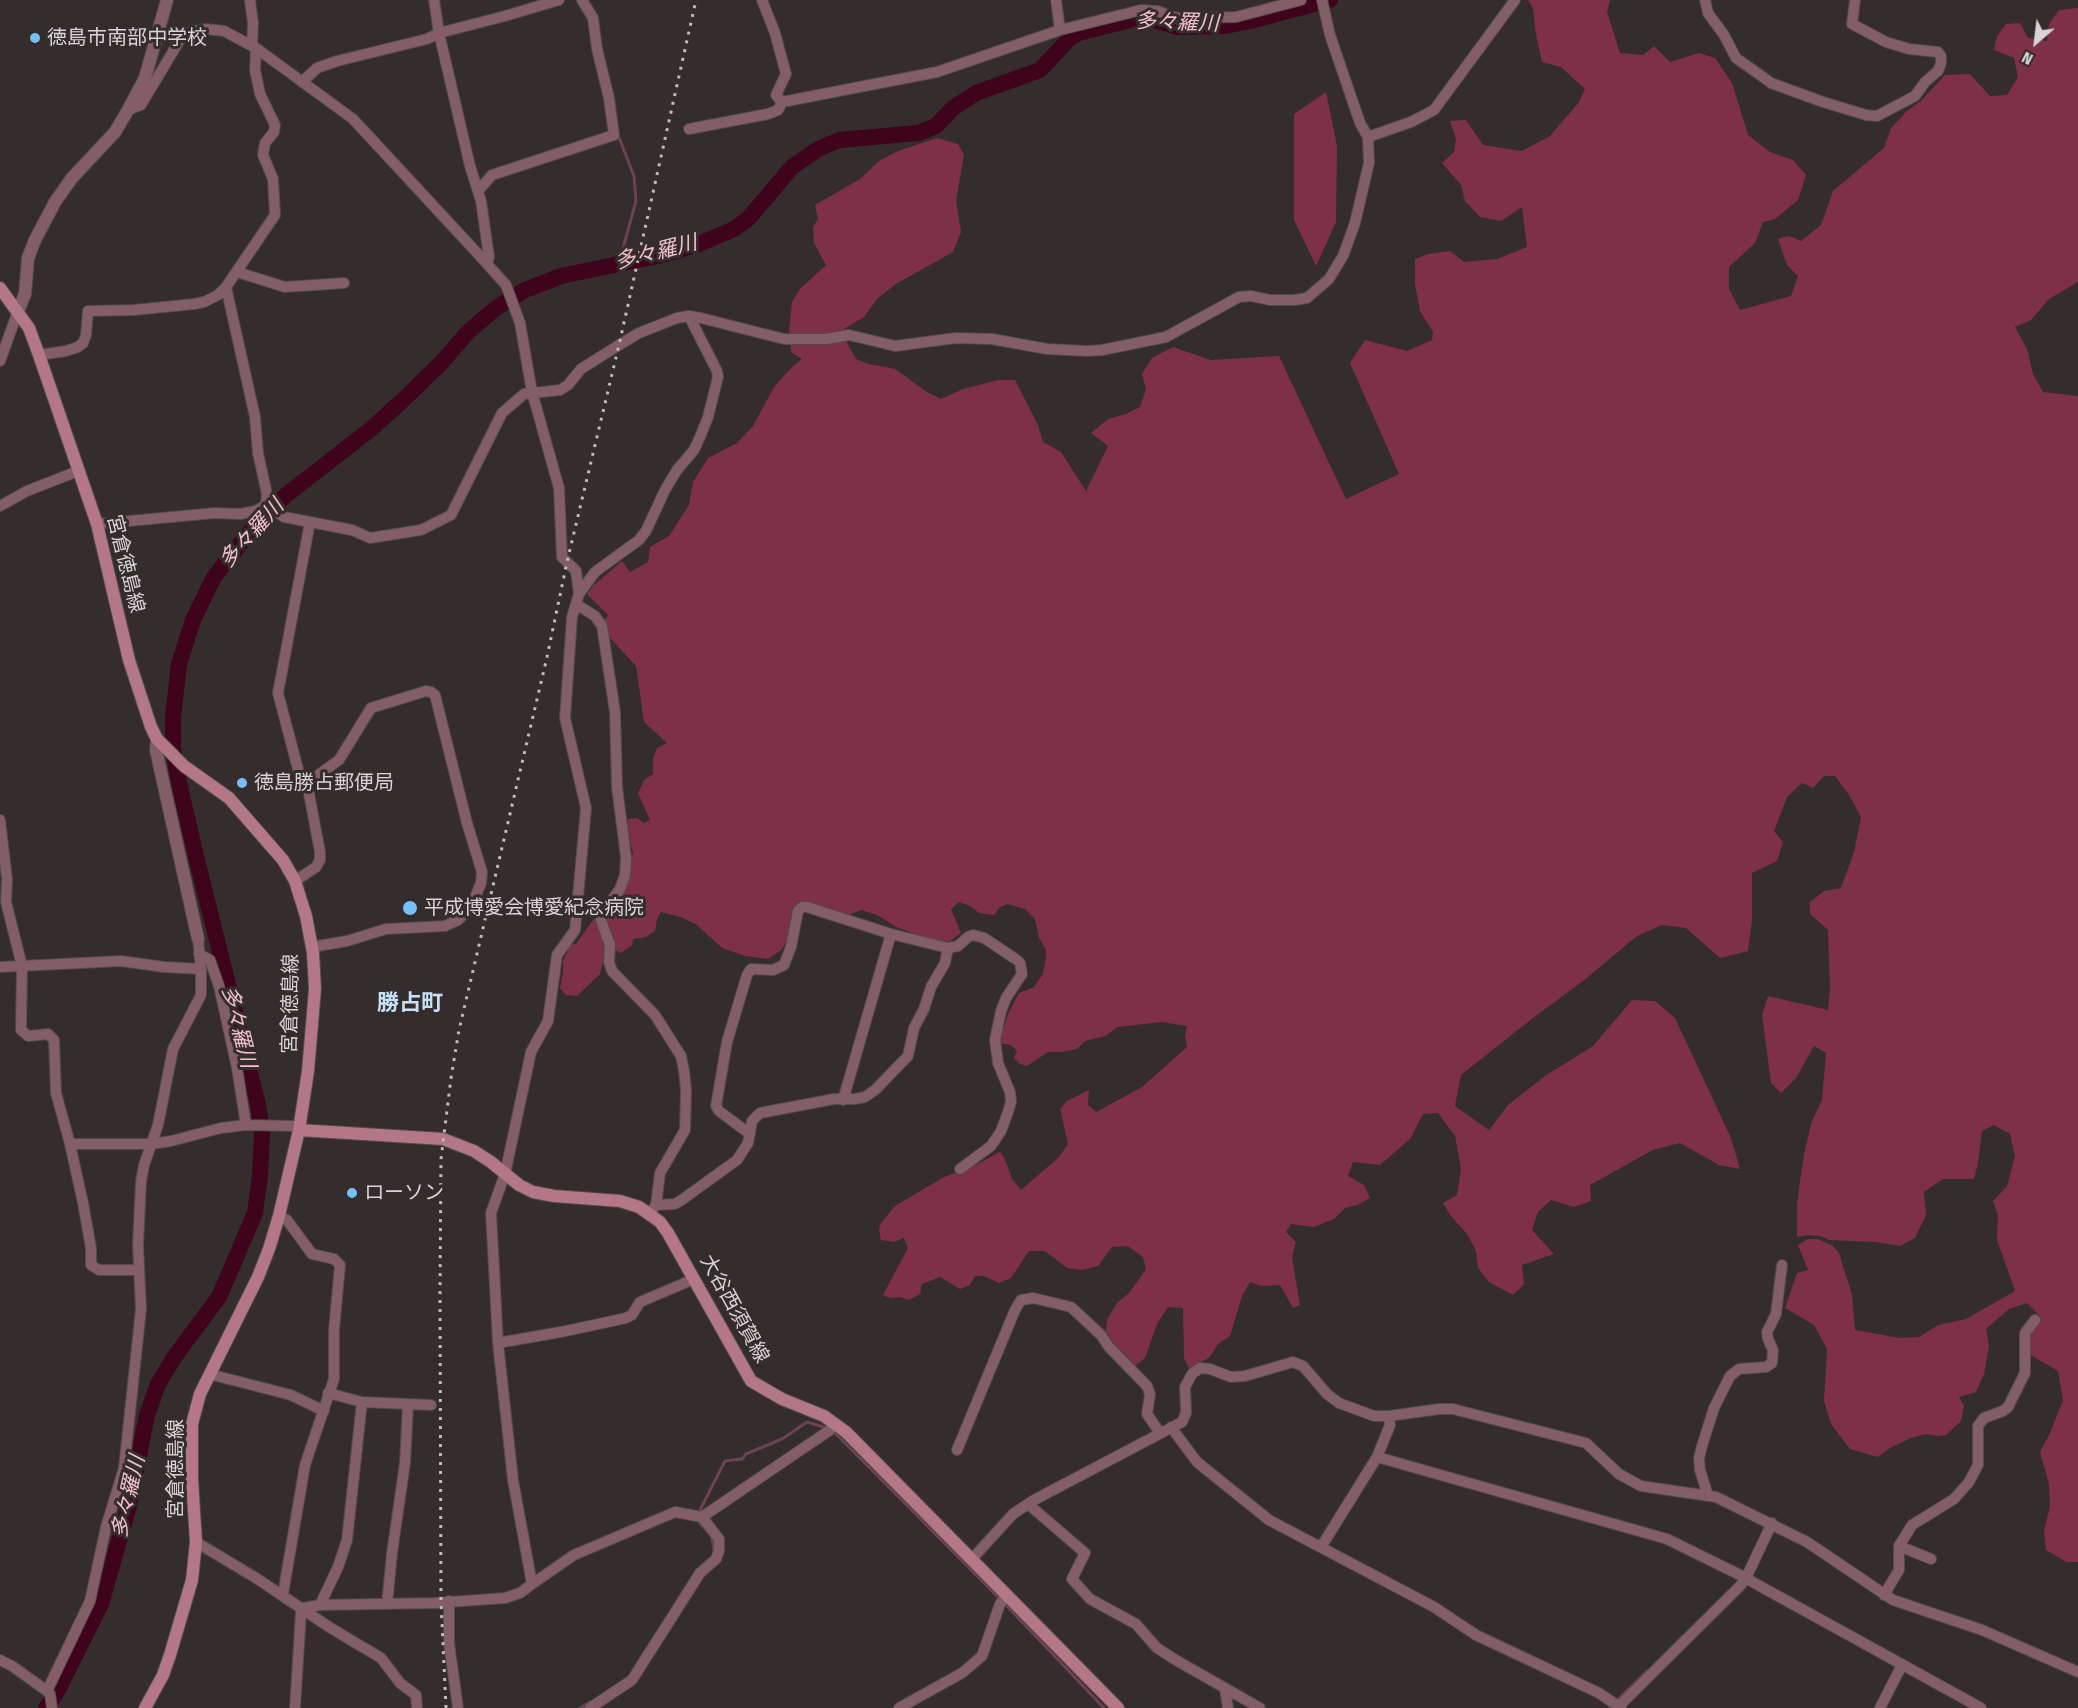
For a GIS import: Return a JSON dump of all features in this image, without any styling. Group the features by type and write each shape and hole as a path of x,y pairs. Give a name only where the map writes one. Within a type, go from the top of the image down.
{"main road":[{"name":"宮倉徳島線","path":"4,293 28,328 39,355 97,524 129,660 151,727 160,743 184,766 229,798 283,860 295,881 306,916 312,947 315,989 308,1071 299,1130 279,1216 258,1277 200,1394 192,1424 192,1479 196,1542 192,1580 170,1656 163,1675 145,1708"},
{"name":"大谷西須賀線","path":"299,1130 443,1139 474,1151 519,1185 533,1192 620,1202 653,1209 751,1381 834,1422 846,1432 1118,1708"}],"street":[{"path":"0,361 25,294 28,258 35,240 55,202 72,178 115,132 129,110 145,78 167,0"},
{"path":"39,355 66,351 83,343 86,335 87,311 134,310 194,304 218,295 237,272 275,215 273,179 263,155 265,143 274,132 275,125 260,94 255,70 250,0"},
{"path":"434,0 439,33 478,191 489,257 487,263"},
{"path":"302,82 317,68 327,64 427,39 439,33 560,0"},
{"path":"478,191 492,175 614,135 593,18 582,0"},
{"path":"762,0 775,33 786,74 776,95 782,102"},
{"path":"1056,0 1060,30"},
{"path":"782,102 937,72 1060,30 1141,10 1157,11 1177,18 1236,17 1301,0"},
{"path":"1368,137 1411,122 1434,110 1515,0"},
{"path":"1705,0 1708,13 1724,35 1736,58 1763,77 1823,102 1877,116 1915,96 1925,82 1938,71 1941,56 1938,52 1909,49 1886,42 1852,24 1856,0"},
{"path":"97,524 215,513 240,514 270,508 284,517 352,530 370,538 421,530 451,515 502,413 524,394 560,390 568,385 581,369 639,333 677,318 689,316 701,318 784,339 826,339 849,335 894,346 956,338 992,339 1047,349 1087,351 1102,350 1166,336 1239,297 1251,296 1270,300 1307,298 1329,279 1342,256 1358,212 1369,163 1368,137 1360,123 1330,35 1323,4"},
{"path":"129,110 141,105 184,33 206,29 224,31 254,47 353,119 506,285 520,323 532,392 559,488 562,557 576,571 595,572"},
{"path":"689,129 768,114 778,110 782,102"},
{"path":"237,272 285,287 344,283"},
{"path":"226,287 255,417 258,453 270,508"},
{"path":"577,599 595,572 639,540 646,531 665,489 694,450 708,417 718,378 717,371 689,316"},
{"path":"0,506 27,491 78,471"},
{"path":"295,881 313,870 320,860 307,783 299,773 278,693 310,522"},
{"path":"532,1584 513,1480 498,1343 491,1213 505,1174 531,1052 548,1021 557,955 575,930 586,807 565,718 572,617 577,599 576,571"},
{"path":"577,599 602,626 615,712 617,787 626,857 625,875 620,889 601,920 610,945 609,962 612,971 655,1015 681,1056 684,1071 685,1130 660,1173 653,1209 675,1204 737,1160 748,1143 752,1121 760,1113 834,1099 855,1099 871,1093 908,1056 914,1028 924,1009 931,987 945,963 948,948"},
{"path":"307,783 339,760 371,708 426,691 431,692 435,695 467,823 482,872 482,884 471,907 458,920 445,926 386,929 347,941 312,947"},
{"path":"52,1708 49,1692 90,1601 106,1527 124,1468 141,1309 139,1270 141,1182 144,1165 158,1125 173,1049 201,994 198,939 156,750 160,743"},
{"path":"0,820 7,879 6,902 22,966 21,1030 28,1036 48,1034 54,1040 56,1093 89,1230 91,1265 99,1270 139,1270"},
{"path":"750,1134 719,1111 716,1106 727,1042 747,975 751,969 773,970 783,965 791,947 798,911 807,907 891,934 948,948 958,946 968,937 978,936 1017,960 1022,969 1020,979 1006,998 995,1040 998,1063 1010,1092 1011,1102 1001,1131 991,1146 960,1168"},
{"path":"843,1100 891,934"},
{"path":"199,954 210,960 219,986 248,1125"},
{"path":"0,967 121,961 201,969"},
{"path":"70,1144 152,1144 221,1128 248,1125 294,1126 299,1130"},
{"path":"279,1216 287,1220 312,1254 334,1259 340,1265 334,1330 334,1379 305,1465 283,1594"},
{"path":"1708,1496 1699,1458 1714,1408 1730,1376 1738,1369 1766,1367 1772,1363 1774,1356 1767,1332 1776,1314 1782,1265"},
{"path":"498,1343 626,1318 632,1315 640,1302 694,1280"},
{"path":"957,1450 1020,1300 1033,1298 1071,1306 1101,1335 1108,1347 1147,1386 1150,1394 1147,1414 1160,1433"},
{"path":"1884,1595 1899,1570 1899,1546 1912,1525 1954,1499 1969,1482 1978,1465 1978,1426 1984,1418 2008,1407 2025,1372 2025,1333 2035,1320"},
{"path":"971,1560 1013,1514 1028,1504 1182,1422 1186,1413 1185,1387 1192,1374 1200,1368 1210,1369 1231,1377 1245,1376 1293,1362 1303,1366 1327,1394 1339,1403 1374,1416 1453,1409 1586,1443 1619,1474 1641,1486 1716,1497 1807,1542 1893,1600 1982,1630 2078,1672"},
{"path":"209,1374 291,1395 324,1411"},
{"path":"328,1393 362,1401 431,1405"},
{"path":"320,1605 338,1567 347,1540 362,1401"},
{"path":"387,1604 405,1463 408,1404"},
{"path":"1322,1547 1377,1457 1390,1425 1389,1416"},
{"path":"702,1517 830,1430 834,1422"},
{"path":"1171,1427 1197,1461 1269,1520 1434,1607 1476,1635 1599,1693 1617,1706 1746,1578 1772,1523"},
{"path":"1377,1457 1667,1539 1746,1578 1981,1708"},
{"path":"1028,1504 1085,1553 1072,1579 1090,1599 1136,1624 1157,1648 1260,1708"},
{"path":"303,1608 320,1605 505,1598 520,1593 574,1556 675,1512 702,1517 719,1539 716,1559 700,1574 632,1680 590,1708"},
{"path":"196,1542 283,1594 329,1627 381,1658 400,1683 416,1695 417,1708"},
{"path":"1899,1546 1930,1559"},
{"path":"899,1708 962,1673 982,1656 1000,1604 1006,1596"},
{"path":"449,1601 449,1643 458,1708"},
{"path":"295,1708 303,1608"},
{"path":"0,1660 49,1692"},
{"path":"1880,1708 1902,1665"},
{"path":"1225,1689 1228,1708"}],"shaded area":[{"path":"1528,0 1610,0 1607,12 1620,53 1643,55 1654,46 1670,62 1699,53 1715,58 1732,83 1748,135 1770,152 1793,160 1806,175 1798,200 1775,219 1763,222 1755,243 1729,267 1729,289 1740,310 1791,296 1798,276 1787,265 1778,239 1789,236 1801,241 1821,225 1833,191 1884,148 1891,128 1945,75 1970,74 1990,96 2007,95 2018,77 2014,58 1994,50 1997,36 2006,24 2020,23 2028,38 2047,41 2049,24 2059,10 2078,8 2078,282 2049,299 2031,320 2015,327 2027,349 2033,374 2043,392 2078,396 2078,1562 2067,1562 2046,1550 2044,1530 2050,1507 2049,1484 2040,1452 2063,1400 2058,1371 2031,1355 2029,1333 2041,1317 2027,1303 2009,1309 1986,1329 1989,1346 1984,1374 1976,1392 1959,1397 1964,1406 1961,1421 1946,1435 1926,1434 1911,1438 1890,1448 1878,1457 1850,1449 1831,1424 1824,1401 1827,1349 1814,1325 1785,1308 1797,1273 1808,1270 1798,1245 1808,1239 1817,1239 1832,1245 1839,1253 1852,1295 1855,1330 1899,1338 1919,1337 1938,1325 1966,1319 2015,1291 1997,1240 1998,1215 1993,1201 2007,1186 2015,1156 2010,1134 1994,1125 1982,1131 1974,1179 1943,1179 1924,1192 1926,1215 1915,1238 1900,1246 1876,1242 1829,1240 1820,1236 1797,1237 1797,1203 1804,1154 1812,1121 1822,1100 1826,1053 1814,1046 1796,1078 1781,1093 1771,1083 1762,1015 1768,996 1828,1010 1830,989 1828,930 1810,914 1810,902 1824,891 1841,888 1854,852 1861,817 1835,776 1824,776 1813,788 1802,783 1787,797 1774,831 1783,842 1777,861 1752,873 1752,920 1748,951 1720,958 1686,928 1662,925 1637,936 1583,981 1461,1075 1455,1106 1489,1130 1508,1105 1545,1076 1593,1046 1632,1000 1655,1001 1675,1018 1731,1138 1740,1169 1719,1165 1680,1143 1653,1150 1590,1185 1591,1201 1574,1207 1551,1200 1538,1212 1532,1230 1554,1254 1522,1265 1524,1284 1513,1295 1489,1282 1478,1268 1476,1251 1467,1234 1450,1215 1443,1203 1457,1195 1461,1169 1455,1136 1438,1113 1423,1114 1410,1139 1380,1165 1353,1162 1348,1176 1364,1185 1370,1198 1345,1208 1334,1219 1314,1227 1291,1224 1286,1232 1296,1242 1292,1257 1300,1305 1293,1308 1280,1285 1261,1286 1250,1282 1242,1296 1230,1336 1218,1344 1210,1357 1189,1369 1184,1358 1183,1308 1168,1307 1157,1324 1145,1358 1135,1366 1116,1347 1106,1331 1107,1320 1117,1303 1129,1293 1146,1269 1143,1257 1128,1246 1112,1247 1098,1266 1082,1270 1067,1268 1045,1251 1029,1251 1011,1278 999,1283 984,1276 975,1276 970,1285 960,1289 940,1277 922,1284 920,1294 909,1300 883,1295 908,1248 904,1238 894,1242 881,1240 879,1230 881,1223 895,1206 944,1177 970,1168 1000,1152 1012,1179 1021,1190 1058,1158 1068,1144 1060,1109 1067,1101 1089,1090 1088,1105 1096,1112 1142,1087 1187,1047 1185,1035 1187,1026 1162,1022 1117,1027 1106,1036 1085,1041 1077,1049 1048,1052 1027,1066 1020,1064 1014,1058 1017,1051 1011,1045 1000,1043 1002,1033 1008,1014 1019,993 1034,987 1043,974 1046,957 1046,950 1039,938 1035,919 1025,909 1008,904 1000,907 994,915 979,913 959,902 951,909 961,933 950,941 935,941 896,927 879,916 862,910 845,916 808,905 792,919 786,943 780,951 768,959 745,956 722,948 697,925 681,917 661,912 655,931 646,937 633,939 632,945 621,953 613,949 605,952 600,974 577,996 566,995 560,988 563,961 571,944 576,944 593,920 607,910 626,862 633,854 627,828 628,819 637,818 644,823 650,820 638,793 644,780 653,774 653,759 657,748 667,743 644,722 636,666 610,638 604,622 608,615 587,594 622,561 630,572 648,562 650,547 669,536 689,505 693,482 708,458 737,443 753,426 774,387 802,359 791,352 789,330 792,302 800,289 826,265 814,243 813,227 818,219 815,205 860,179 879,161 898,151 937,138 958,144 964,155 956,200 961,232 953,252 896,284 877,299 864,317 844,329 847,343 856,359 895,369 941,399 963,389 998,380 1015,380 1038,425 1043,442 1061,452 1086,491 1108,446 1091,433 1108,419 1140,407 1146,389 1142,374 1152,358 1173,347 1211,360 1279,356 1346,499 1399,474 1350,363 1365,340 1407,351 1432,340 1433,332 1420,311 1415,284 1415,259 1428,254 1450,251 1464,262 1497,259 1527,247 1522,207 1501,221 1480,217 1465,201 1461,185 1442,163 1454,152 1456,139 1450,121 1466,120 1483,145 1522,151 1550,136 1579,102 1585,89 1561,67 1542,62 1533,8"},
{"path":"1326,92 1337,146 1336,222 1316,266 1294,220 1294,114"}],"waterway":[{"name":"多々羅川","path":"46,1708 58,1690 101,1604 129,1506 147,1415 158,1384 175,1356 219,1297 255,1213 262,1133 258,1105 196,856 173,748 173,717 179,664 193,620 214,577 249,533 286,495 371,429 441,363 468,332 496,308 525,290 561,276 662,255 699,244 734,229 748,219 792,167 818,149 839,140 918,133 936,126 953,108 976,93 1040,70 1070,38 1079,33 1137,18 1178,27 1225,26 1330,0"},
{"path":"618,135 634,176 636,201 619,263"},
{"path":"706,1530 699,1522 700,1510 725,1461 742,1459 746,1454 782,1439 807,1422 827,1428"},
{"path":"833,1431 999,1598"},
{"path":"712,1537 714,1551"},
{"path":"1004,1603 1104,1708"},
{"path":"1609,1708 1647,1671"},
{"path":"580,1708 590,1702"}],"railway":[{"path":"446,1708 441,1602 441,1159 451,1078 459,1030 619,345 696,0"}],"place":[{"name":"徳島市南部中学校","path":"35,38"},
{"name":"徳島勝占郵便局","path":"242,783"},
{"name":"平成博愛会博愛紀念病院","path":"410,908"},
{"name":"ローソン","path":"352,1193"}],"district":[{"name":"勝占町","path":"410,1004"}]}
